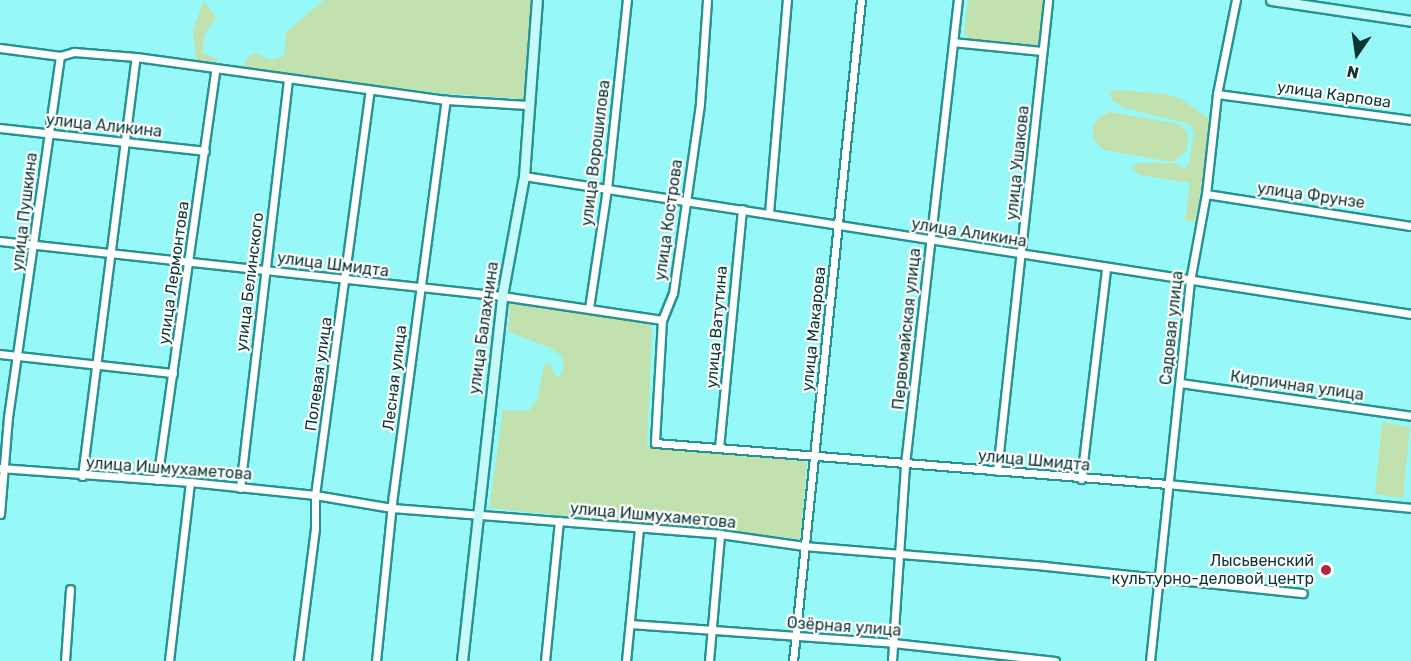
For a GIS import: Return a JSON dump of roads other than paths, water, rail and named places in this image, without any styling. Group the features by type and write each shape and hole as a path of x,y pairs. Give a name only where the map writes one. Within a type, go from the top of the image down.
{"street":[{"name":"улица Балахнина","path":"462,661 476,513 502,296 524,176 537,0"},
{"name":"улица Ворошилова","path":"589,308 607,189 627,0"},
{"name":"улица Кострова","path":"655,443 662,320 673,293 684,200 700,104 707,0"},
{"path":"769,213 788,0"},
{"name":"улица Макарова","path":"793,661 861,0"},
{"name":"Первомайская улица","path":"892,661 905,464 958,0"},
{"name":"улица Ушакова","path":"997,471 1048,0"},
{"name":"Садовая улица","path":"1150,661 1190,281 1206,194 1217,94 1236,0"},
{"path":"1271,0 1411,21"},
{"path":"952,42 1041,51"},
{"path":"0,48 60,56 74,52 136,57 214,70 446,100 528,105"},
{"name":"улица Пушкина","path":"0,514 8,417 20,357 60,56"},
{"path":"82,476 136,57"},
{"name":"улица Лермонтова","path":"157,480 205,151 214,70"},
{"name":"улица Белинского","path":"240,488 288,79"},
{"name":"Полевая улица","path":"298,661 315,529 315,495 346,280 369,90"},
{"name":"улица Карпова","path":"1217,94 1411,120"},
{"name":"Лесная улица","path":"376,661 392,508 446,100"},
{"name":"улица Аликина","path":"0,128 205,151"},
{"name":"улица Аликина","path":"524,176 769,213 1022,256 1411,314"},
{"name":"улица Фрунзе","path":"1206,194 1411,226"},
{"name":"улица Ватутина","path":"719,448 742,209"},
{"name":"улица Шмидта","path":"0,242 420,289 502,296 662,320"},
{"path":"1081,479 1106,269"},
{"path":"0,354 173,374"},
{"name":"Кирпичная улица","path":"1180,383 1411,416"},
{"name":"улица Шмидта","path":"655,443 1081,479 1168,484 1411,507"},
{"name":"улица Ишмухаметова","path":"2,469 190,482 315,495 392,508 720,534 804,546 1158,577 1303,593"},
{"path":"169,661 190,482"},
{"path":"545,661 560,521"},
{"path":"626,661 639,529"},
{"path":"709,661 720,534"},
{"path":"65,661 70,589"},
{"name":"Озёрная улица","path":"630,624 711,629 795,638 893,643 1055,661"}],"place":[{"name":"Лысьвенский культурно-деловой центр","path":"1326,570"}]}
